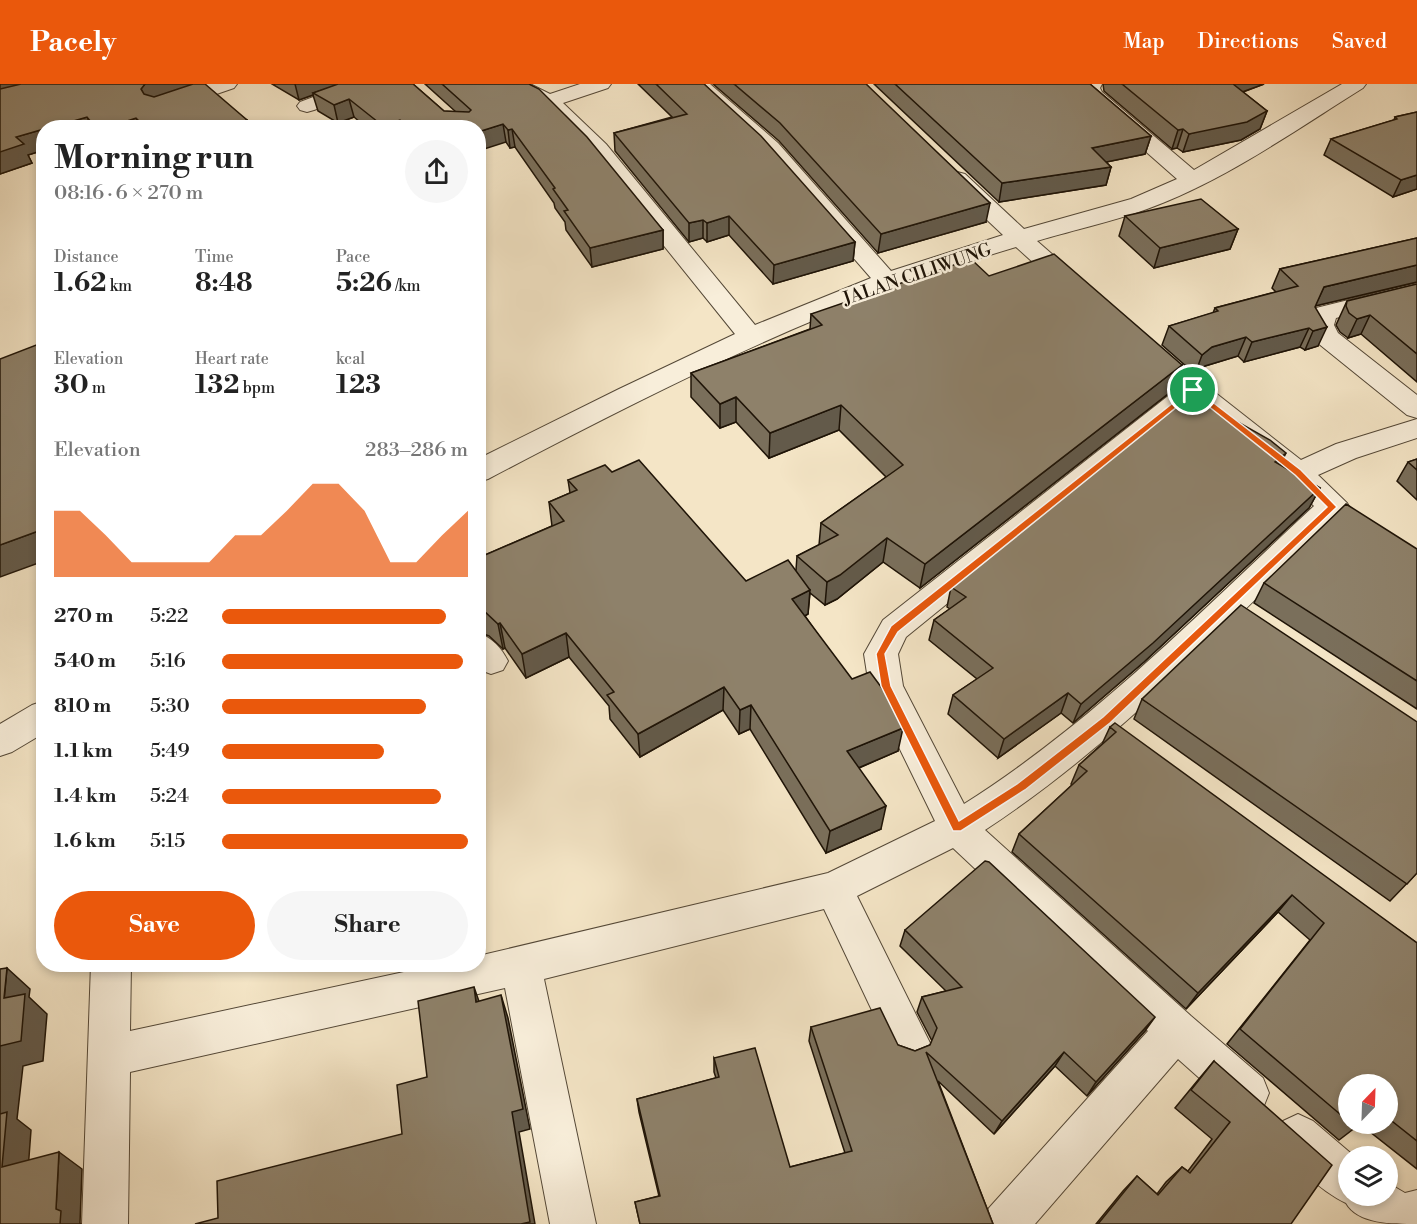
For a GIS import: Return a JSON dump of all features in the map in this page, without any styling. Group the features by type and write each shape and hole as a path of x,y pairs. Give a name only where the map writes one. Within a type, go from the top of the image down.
{"street":[{"path":"160,106 227,84"},
{"path":"307,106 367,84"},
{"path":"514,84 549,101 598,149 751,337"},
{"path":"549,101 601,84"},
{"path":"698,84 770,148 886,280"},
{"path":"1092,84 1090,88 1094,95 1191,179"},
{"name":"JALAN CILIWUNG","path":"486,468 577,420 751,337 886,280 1139,204 1164,194 1266,139 1356,84"},
{"path":"936,158 1021,239 1098,307"},
{"path":"1417,290 1325,314 1321,325 1328,338 1417,410"},
{"path":"110,1056 521,966 678,926 834,890 957,828 1021,787 1120,730 1240,612 1347,516 1298,472 1193,390 1159,360"},
{"path":"1193,390 894,629 880,654 886,686 957,828 1176,1030 1338,1172"},
{"path":"1298,472 1346,451 1417,428"},
{"path":"0,742 36,720"},
{"path":"834,890 909,1043"},
{"path":"521,966 573,1224"},
{"path":"105,1224 111,972"},
{"path":"1005,1224 1176,1030"},
{"path":"1384,1206 1402,1216 1417,1213"}],"building":[{"path":"21,84 145,84 141,89 144,94 154,97 193,84 205,84 247,120 138,120 136,118 89,120 87,117 77,120 36,120 36,131 16,137 24,144 0,152 0,89"},
{"path":"338,84 413,84 444,111 469,112 471,110 442,84 529,84 539,89 587,137 663,230 590,248 564,211 568,210 553,189 555,188 512,129 508,130 503,124 486,129 486,120 375,120 349,99 334,105 313,93"},
{"path":"656,84 704,84 761,136 855,242 774,265 729,216 707,223 703,220 689,223 614,133 687,114"},
{"path":"734,84 866,84 990,203 881,234 780,123"},
{"path":"895,84 1090,84 1151,136 1092,148 1111,167 1002,183"},
{"path":"1122,84 1233,84 1267,111 1247,122 1189,134 1183,129 1178,130"},
{"path":"1417,112 1417,175 1401,180 1331,139 1397,119 1395,117"},
{"path":"1201,199 1238,229 1160,248 1125,216"},
{"path":"1417,238 1417,265 1324,287 1315,307 1327,327 1313,331 1309,328 1252,342 1246,337 1212,347 1202,355 1169,326 1218,311 1215,308 1298,286 1280,269"},
{"path":"1054,254 1182,365 925,564 887,538 840,575 827,582 797,556 838,535 821,523 903,465 841,405 770,433 736,397 720,404 691,373 822,325 811,314 971,259 989,276"},
{"path":"1417,284 1417,354 1370,315 1357,319 1349,313 1346,306 1347,301"},
{"path":"36,345 36,532 0,545 0,359"},
{"path":"1190,395 1270,440 1286,453 1275,462 1320,488 1153,643 1081,704 1068,693 1004,739 953,695 993,668 934,620 966,597 951,587"},
{"path":"1417,459 1417,470 1408,462"},
{"path":"639,460 746,581 788,560 810,590 792,599 852,679 870,672 887,695 903,728 847,751 886,806 830,831 751,705 740,710 724,687 638,734 607,695 614,692 566,633 522,654 500,623 498,624 486,613 486,555 564,521 549,502 577,490 568,480 605,465 612,472"},
{"path":"1346,504 1417,549 1417,681 1264,583"},
{"path":"1241,605 1417,722 1417,873 1407,884 1142,699"},
{"path":"1115,723 1417,943 1417,1141 1398,1126 1398,1074 1338,1074 1338,1112 1240,1029 1324,923 1292,895 1198,993 1019,834 1087,771 1079,765 1116,732 1110,727"},
{"path":"985,861 989,862 1155,1017 1096,1082 1064,1052 1002,1121 926,1052 993,1224 640,1224 635,1202 660,1196 637,1099 719,1077 714,1058 755,1048 790,1167 852,1151 811,1027 880,1008 898,1045 915,1051 930,1045 937,1028 922,997 962,987 905,930"},
{"path":"7,968 4,998 25,994 21,1041 0,1046 0,969"},
{"path":"474,987 476,1002 501,995 523,1109 512,1112 530,1222 521,1224 195,1224 218,1218 217,1181 402,1134 397,1085 427,1077 418,1001"},
{"path":"1214,1061 1332,1165 1291,1224 1098,1224 1137,1176 1158,1195 1182,1167 1190,1173 1230,1122 1191,1090"},
{"path":"7,1112 2,1167 59,1152 56,1209 61,1211 60,1224 0,1224 0,1114"}],"route":[{"path":"1193,390 1298,472 1332,507 1230,606 1106,720 1021,787 957,828 886,686 880,654 894,629 1193,390"}]}
